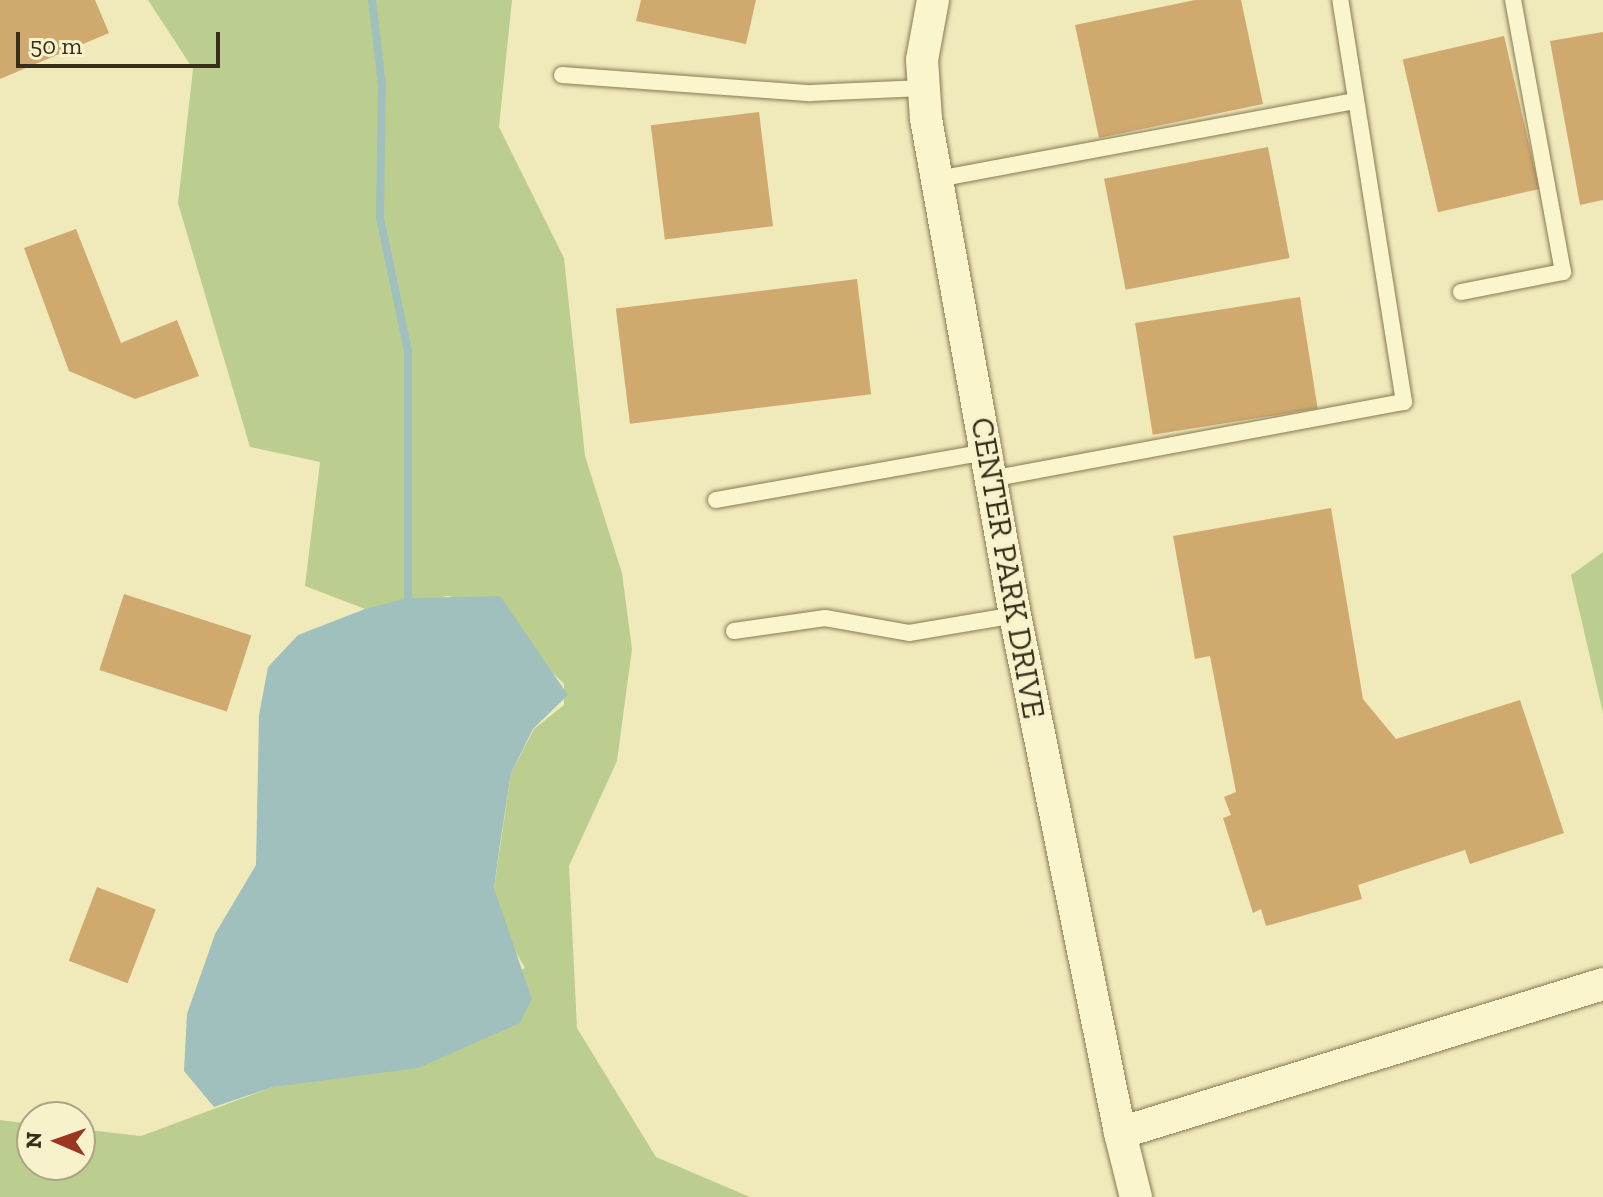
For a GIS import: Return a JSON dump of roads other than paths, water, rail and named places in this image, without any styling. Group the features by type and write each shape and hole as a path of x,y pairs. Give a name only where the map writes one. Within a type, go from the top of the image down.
{"street":[{"name":"CENTER PARK DRIVE","path":"933,0 923,88 938,179 1015,615 1120,1133 1136,1197"},
{"path":"1120,1133 1603,984"}],"lane":[{"path":"716,500 989,466 1404,402 1353,101 1340,0"},
{"path":"1461,292 1563,272 1513,0"},
{"path":"562,75 810,93 923,88"},
{"path":"938,179 1353,101"},
{"path":"734,631 825,618 909,633 1015,615"}],"water":[{"path":"500,596 568,695 533,729 511,773 500,844 494,888 532,999 520,1023 418,1068 273,1087 214,1107 184,1071 187,1014 215,934 256,865 259,715 268,667 298,635 365,609 408,598"}],"waterway":[{"path":"372,0 382,85 380,218 408,351 408,598"}]}
